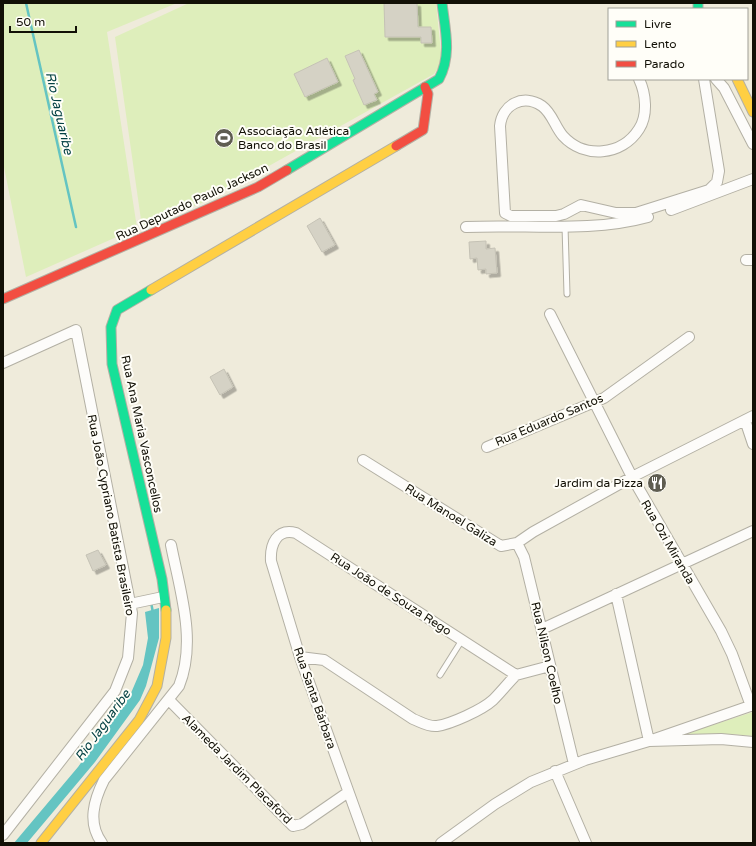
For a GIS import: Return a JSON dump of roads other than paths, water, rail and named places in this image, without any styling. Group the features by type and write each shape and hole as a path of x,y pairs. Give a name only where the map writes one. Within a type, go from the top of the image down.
{"street":[{"name":"Rua Deputado Paulo Jackson","path":"3,298 64,273 258,188 427,91 439,79 447,64 442,3"},
{"path":"639,80 643,88 645,100 640,127 633,138 623,146 610,151 595,152 582,150 570,143 562,135 549,113 543,106 535,102 528,100 512,104 505,110 501,117 500,126 505,213 511,216 556,216 564,214 581,205 616,213 636,213 709,190 717,182 719,171 704,80"},
{"path":"717,80 724,88 753,144"},
{"path":"737,80 753,112"},
{"name":"Rua Ana Maria Vasconcellos","path":"41,843 100,778 139,720 157,686 166,638 162,579 112,364 111,327 117,310 423,130 427,91"},
{"path":"466,227 600,225 639,220 687,206 753,179"},
{"name":"Rua Ozi Miranda","path":"550,314 593,403 632,477 732,654 752,705"},
{"name":"Rua João Cypriano Batista Brasileiro","path":"3,363 76,330 132,613 128,658 115,692 3,836"},
{"name":"Rua Eduardo Santos","path":"486,447 593,403 612,392 688,337"},
{"path":"517,544 533,532 632,477 749,418 753,444"},
{"name":"Rua Manoel Galiza","path":"363,460 500,546 517,544"},
{"name":"Rua João de Souza Rego","path":"271,551 273,543 282,533 289,531 296,533 516,675"},
{"path":"542,629 753,531"},
{"name":"Rua Nilson Coelho","path":"517,544 524,557 574,764"},
{"path":"102,843 95,830 93,816 100,778 148,727 179,686 185,671 188,638 171,545"},
{"name":"Rua Santa Bárbara","path":"271,551 271,560 300,657 366,843"},
{"path":"616,594 649,741"},
{"path":"131,603 164,597"},
{"path":"300,657 324,660 413,718 426,725 436,726 448,723 484,706 516,675 550,666"},
{"name":"Alameda Jardim Placaford","path":"169,700 293,826 302,824 347,793"},
{"path":"440,843 495,804 531,782 555,771 649,741 752,705"},
{"path":"139,720 148,727"},
{"path":"649,741 720,739 753,742"},
{"path":"555,771 586,843"}],"lane":[{"path":"565,226 567,294"},
{"path":"440,675 462,640"}],"water":[{"path":"159,608 159,638 146,686 140,700 95,762 27,843 14,843 78,767 131,693 143,665 148,638 145,612"}],"waterway":[{"name":"Rio Jaguaribe","path":"26,3 76,227"},
{"name":"Rio Jaguaribe","path":"151,602 153,613"}],"place":[{"name":"Associação Atlética Banco do Brasil","path":"224,138"},
{"name":"Jardim da Pizza","path":"657,483"}]}
